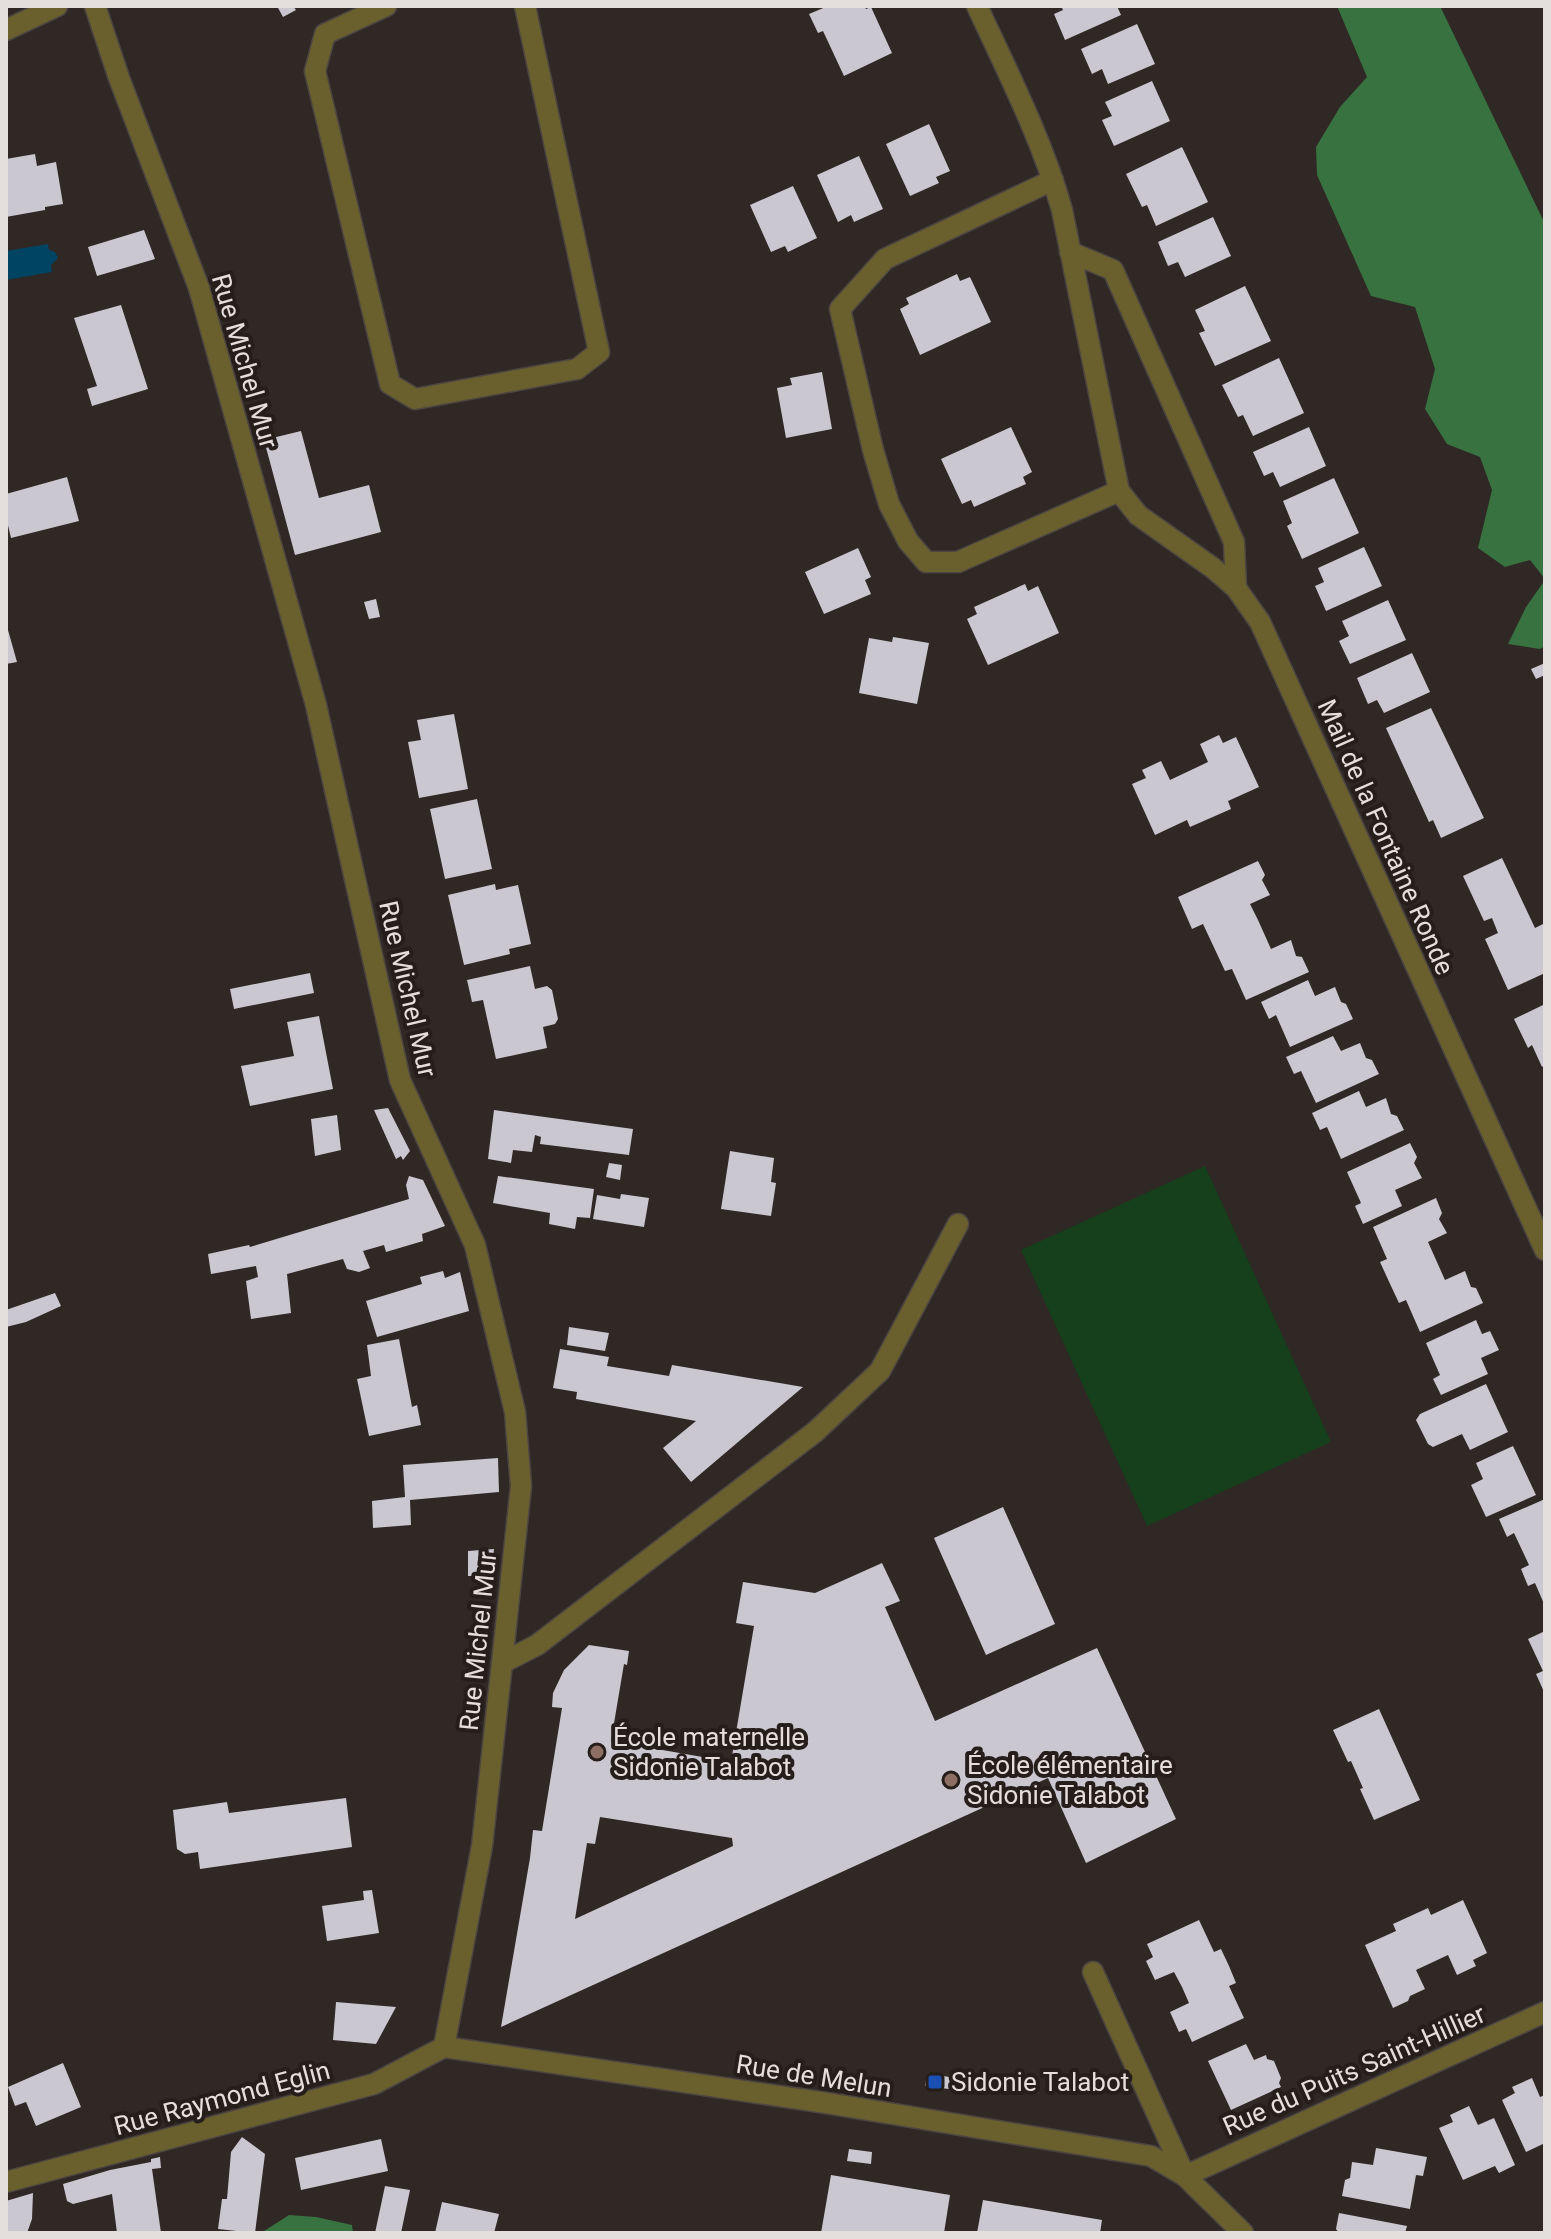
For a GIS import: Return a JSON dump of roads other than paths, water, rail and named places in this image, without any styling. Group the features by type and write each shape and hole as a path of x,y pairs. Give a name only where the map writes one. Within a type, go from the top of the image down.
{"street":[{"path":"6,30 57,6"},
{"name":"Rue Michel Mur","path":"95,6 199,288 316,705 400,1080 475,1245 515,1412 521,1486 482,1846 444,2047"},
{"path":"386,6 325,34 315,71 390,384 415,399 577,369 599,352 525,6"},
{"path":"977,6 1031,124 1053,180 1062,210 1119,491 958,562 926,562 908,541 889,504 840,309 885,259 1053,180"},
{"path":"1070,252 1113,270 1234,542 1236,588"},
{"name":"Mail de la Fontaine Ronde","path":"1119,491 1138,515 1236,588 1260,622 1545,1250"},
{"path":"502,1663 537,1645 802,1442 880,1371 958,1224"},
{"path":"1093,1972 1185,2176"},
{"name":"Rue du Puits Saint-Hillier","path":"1185,2176 1545,2012"},
{"name":"Rue de Melun","path":"444,2047 820,2102 1151,2156 1185,2176 1243,2233"},
{"name":"Rue Raymond Eglin","path":"6,2182 374,2084 444,2047"}],"water":[{"path":"48,244 49,250 55,252 58,258 51,265 52,272 6,280 6,251"}],"place":[{"name":"École maternelle Sidonie Talabot","path":"597,1752"},
{"name":"École élémentaire Sidonie Talabot","path":"951,1780"},
{"name":"Sidonie Talabot","path":"935,2082"}]}
